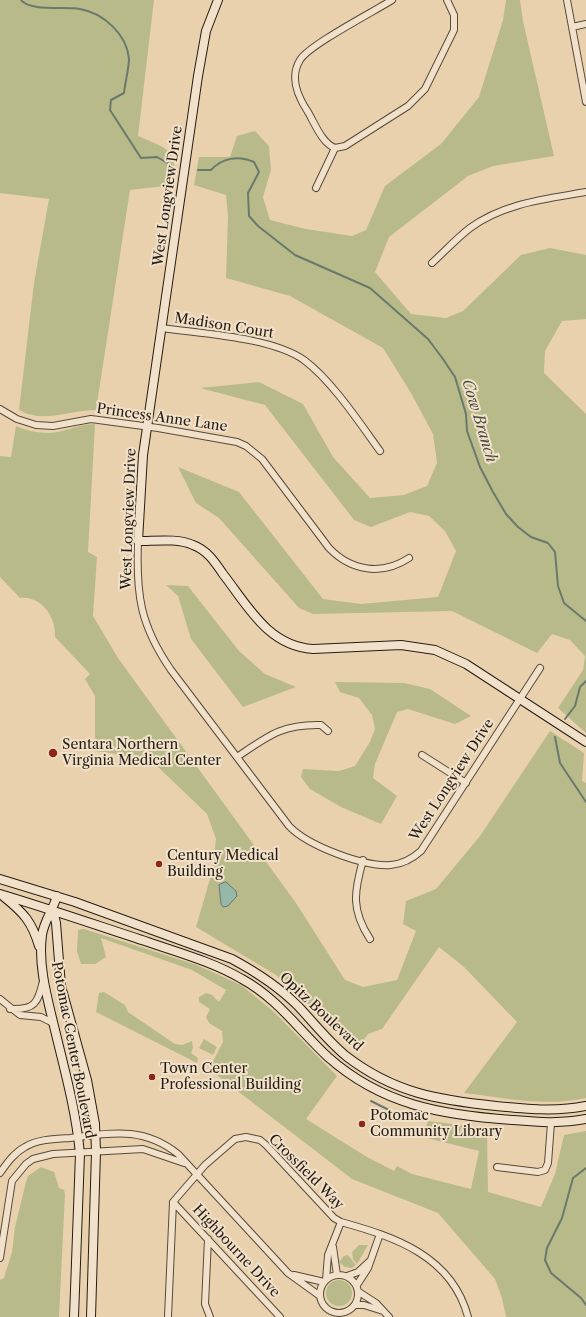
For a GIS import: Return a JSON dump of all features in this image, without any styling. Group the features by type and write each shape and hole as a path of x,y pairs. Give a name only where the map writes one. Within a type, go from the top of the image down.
{"main road":[{"name":"West Longview Drive","path":"138,541 142,474 147,426 204,40 209,20 218,0"},
{"path":"138,541 182,542 201,549 216,563 266,629 279,640 291,645 313,649 401,645 435,650 466,664 586,742"},
{"name":"Opitz Boulevard","path":"0,879 57,896 216,952 248,967 282,992 346,1055 373,1074 410,1091 448,1101 506,1107 543,1110 586,1106"},
{"path":"0,894 21,910 28,919 34,930 42,956"},
{"name":"Opitz Boulevard","path":"0,894 53,910 209,963 243,979 274,1001 328,1057 344,1070 358,1080 388,1096 434,1111 494,1119 551,1123 586,1119"},
{"name":"Potomac Center Boulevard","path":"57,896 53,910 46,919 43,929 42,956 43,978 79,1137 80,1154 74,1317"},
{"name":"Potomac Center Boulevard","path":"53,910 56,923 61,986 87,1080 95,1134 96,1152 91,1317"}],"street":[{"path":"392,0 311,49 296,67 295,82 298,95 326,142 335,148 345,146 402,110 425,89 432,79 454,30 454,15 447,0"},
{"path":"567,0 586,102"},
{"path":"572,27 586,24"},
{"path":"316,188 335,148"},
{"path":"432,263 465,232 493,214 521,204 586,192"},
{"name":"Madison Court","path":"162,328 268,344 292,353 320,374 380,451"},
{"name":"Princess Anne Lane","path":"0,408 17,419 36,425 53,426 91,419 227,438 246,446 262,459 329,548 349,564 359,568 378,570 394,566 409,558"},
{"name":"West Longview Drive","path":"138,541 137,574 139,598 154,645 171,670 289,826 299,836 327,850 378,864 392,864 416,856 424,848 540,668"},
{"path":"237,758 270,734 285,729 302,725 321,725 328,732"},
{"path":"422,755 466,783"},
{"path":"362,860 357,883 356,903 360,921 370,939"},
{"path":"10,1009 25,1009 35,1003 39,997 43,978"},
{"path":"0,1000 20,1015 41,1017 53,1023"},
{"path":"497,1167 538,1172 545,1170 548,1163 551,1123"},
{"path":"0,1173 16,1154 34,1143 95,1134 127,1132 151,1139 165,1144 178,1154 184,1163 288,1273 320,1296 329,1314 341,1315 355,1305 358,1292 356,1285 347,1276"},
{"name":"Crossfield Way","path":"173,1202 196,1174 222,1148 235,1139 246,1137 260,1140 334,1218 341,1222 380,1234 412,1247 436,1266 451,1283 461,1299 468,1317"},
{"path":"0,1258 12,1181 19,1171 33,1159 43,1156 144,1149 184,1163"},
{"path":"168,1317 173,1202"},
{"name":"Highbourne Drive","path":"173,1202 280,1317"},
{"path":"320,1296 325,1281 326,1263 341,1222"},
{"path":"356,1285 365,1275 380,1234"},
{"path":"208,1239 205,1304 210,1317"},
{"path":"333,1247 336,1275"},
{"path":"288,1273 325,1281 336,1275 347,1276 358,1272 370,1261"},
{"path":"358,1292 376,1303 389,1317"},
{"path":"355,1305 364,1305 385,1312"}],"green space":[{"path":"0,0 154,0 138,136 163,147 172,157 175,173 174,185 130,190 96,410 38,416 19,410 34,283 49,199 0,193"},
{"path":"506,0 520,0 523,21 554,156 493,166 468,176 389,237 375,272 411,314 446,318 463,311 521,255 550,248 586,255 586,319 562,321 545,351 544,373 586,414 586,733 558,708 583,670 585,656 570,640 552,634 537,653 452,611 313,614 299,608 219,518 196,503 178,467 239,492 323,599 361,604 438,597 456,551 445,531 429,516 410,512 371,527 354,520 265,405 200,388 259,382 303,404 333,457 370,498 404,495 427,486 437,463 433,434 411,393 383,348 290,296 226,278 228,217 226,195 194,185 199,157 230,157 237,136 255,131 269,146 271,170 263,197 270,220 306,229 352,236 366,230 385,186 441,144 479,97 503,20"},
{"path":"95,424 88,552 97,557 93,616 118,658 296,903 345,980 363,987 397,980 416,931 403,924 406,901 436,889 480,836 550,731 584,753 582,781 586,783 586,1098 571,1101 540,1102 464,1093 517,1022 464,967 439,947 382,1029 368,1034 357,1049 276,975 196,927 212,872 216,839 207,814 155,764 117,754 95,751 95,696 85,679 90,674 55,637 53,622 46,609 34,600 20,598 0,577 0,456 11,457 16,426 27,430 50,433 82,425"},
{"path":"166,585 188,586 239,651 265,674 296,687 243,707 191,639 178,596"},
{"path":"335,682 404,683 430,689 471,716 455,724 408,709 397,712 375,764 373,778 397,796 381,824 341,807 310,789 301,777 303,769 339,771 355,766 370,742 375,729 372,715 359,698 340,692"},
{"path":"84,929 197,965 241,985 274,1012 337,1076 306,1119 367,1157 394,1171 397,1166 412,1174 471,1189 479,1151 423,1137 428,1121 487,1128 488,1192 541,1207 555,1174 564,1135 586,1131 586,1317 506,1317 502,1298 495,1279 438,1213 352,1179 209,1069 223,1042 222,1031 209,1023 206,1017 210,1009 199,1002 199,997 206,993 212,995 219,1002 226,990 192,970 101,938 106,957 95,964 81,964 77,951 78,930"},
{"path":"104,992 125,1005 128,1012 175,1044 182,1045 192,1041 193,1048 191,1053 198,1058 197,1063 96,1012 99,993"},
{"path":"204,1039 217,1047 213,1055 199,1048"},
{"path":"41,1167 54,1172 59,1188 64,1190 65,1194 59,1317 0,1317 0,1280 4,1278 12,1252 15,1227 26,1182 28,1176"},
{"path":"359,1245 368,1245 357,1264 353,1259 352,1252"},
{"path":"348,1255 356,1265 352,1268 345,1267 339,1262 344,1256"},
{"path":"339,1280 348,1284 352,1293 348,1302 339,1306 330,1302 326,1293 330,1284"}],"shaded area":[{"path":"226,882 236,891 237,896 228,906 223,907 221,904 219,885"}],"waterway":[{"name":"Cow Branch","path":"21,0 32,6 74,8 89,11 105,20 119,33 124,41 129,59 124,93 111,100 110,110 141,158 157,157 171,165"},
{"name":"Cow Branch","path":"198,170 211,170 225,160 236,158 254,162 259,172 248,193 249,216 258,226 295,255 370,288 428,339 455,377 466,414 467,431 480,467 493,492 506,514 518,527 531,537 548,543 555,552 558,586 564,603 586,621"},
{"name":"Cow Branch","path":"565,719 575,706 580,687 586,681"},
{"name":"Cow Branch","path":"555,737 560,763 586,802"},
{"path":"371,1101 391,1111"},
{"name":"Cow Branch","path":"586,1168 573,1178 562,1218 547,1248 545,1260 551,1273 581,1298 586,1305"}],"place":[{"name":"Sentara Northern Virginia Medical Center","path":"53,753"},
{"name":"Century Medical Building","path":"159,864"},
{"name":"Town Center Professional Building","path":"152,1077"},
{"name":"Potomac Community Library","path":"362,1124"}]}
